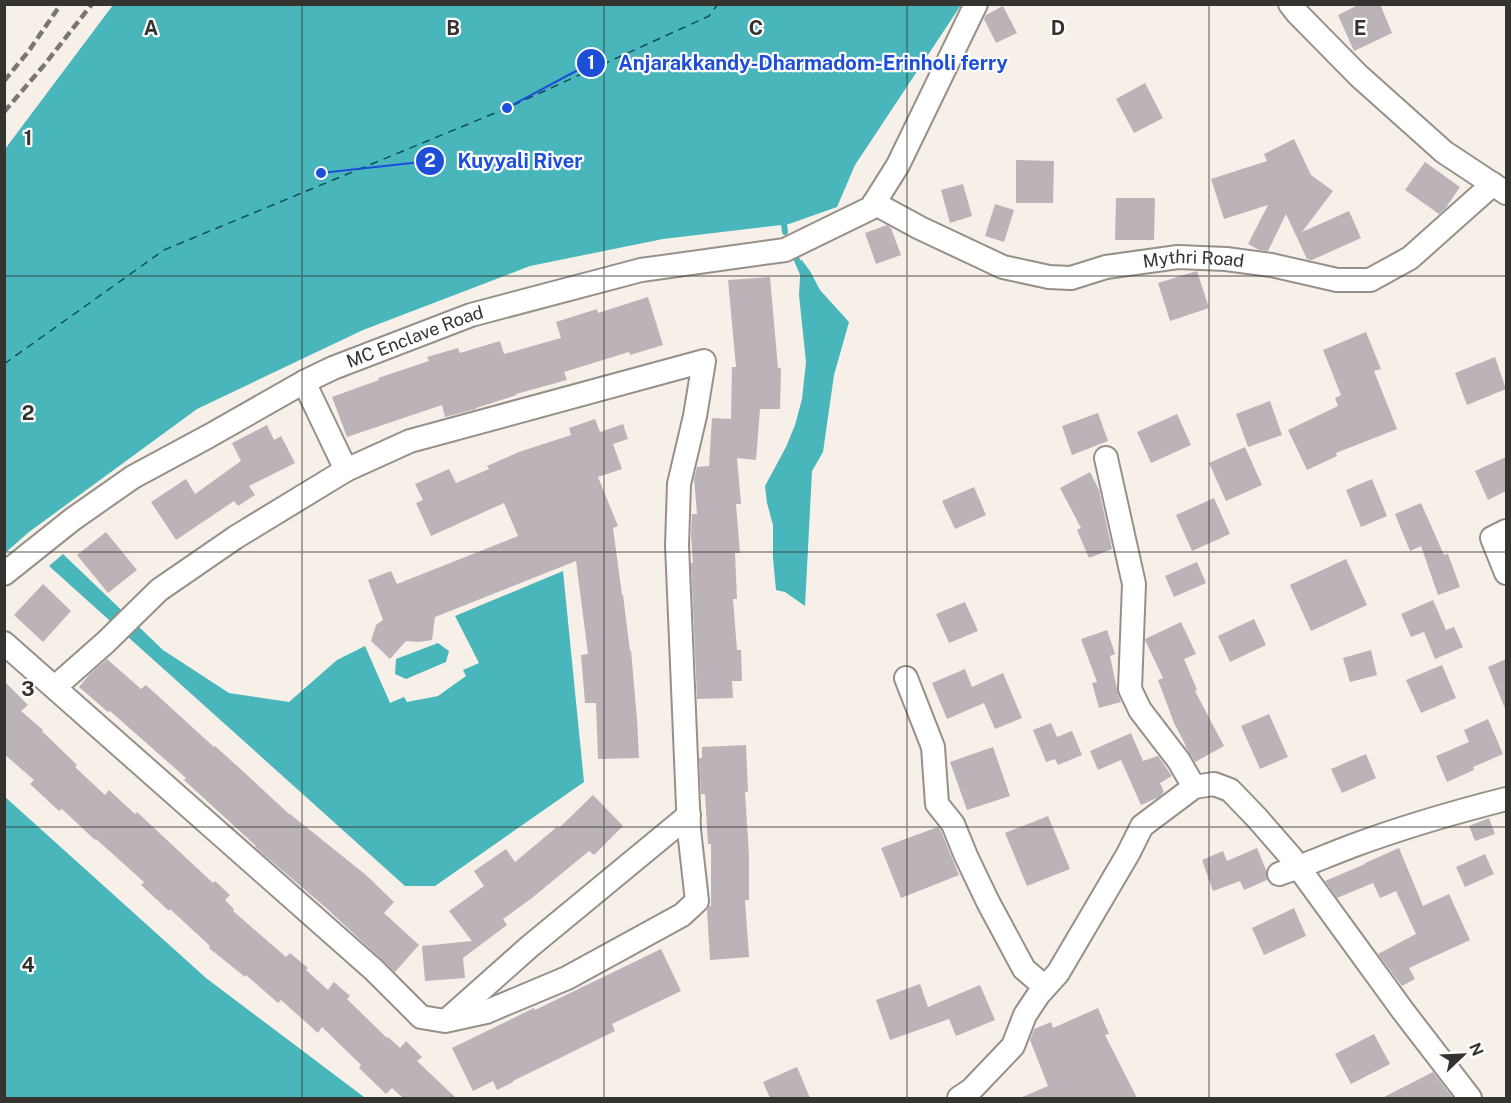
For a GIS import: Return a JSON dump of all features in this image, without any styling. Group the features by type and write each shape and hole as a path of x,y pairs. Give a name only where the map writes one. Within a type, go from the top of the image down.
{"street":[{"path":"872,205 898,165 976,4"},
{"path":"1290,4 1359,76 1444,152 1500,189"},
{"name":"Mythri Road","path":"872,205 1003,267 1049,277 1071,278 1106,267 1178,257 1226,259 1271,265 1337,280 1370,280 1410,258 1500,189"},
{"name":"MC Enclave Road","path":"4,574 73,519 133,477 333,368 471,315 641,270 785,250 872,205"},
{"path":"4,643 374,970 421,1017 445,1021 486,1012 567,978 682,915 697,901 689,815 677,545 679,484 695,416 704,361 410,441 346,470 236,537 159,590 106,642 55,687"},
{"path":"304,382 346,470"},
{"path":"1106,458 1134,584 1130,689 1140,710 1179,761 1194,787"},
{"path":"1506,531 1492,538 1506,573"},
{"path":"906,678 933,747 937,804 953,824 988,902 1024,969 1045,987"},
{"path":"959,1098 971,1089 1013,1046 1025,1015 1039,993 1058,973 1142,826 1194,787 1214,784 1230,790 1257,818 1289,871 1470,1098"},
{"path":"1289,871 1352,846 1455,812 1506,798"},
{"path":"445,1021 529,947 689,815"}],"water":[{"path":"113,5 961,5 855,165 837,207 789,224 663,239 530,266 363,330 197,409 29,532 5,553 5,149"},
{"path":"801,259 820,290 849,322 834,375 823,452 812,471 805,606 785,592 776,590 773,525 765,486 786,447 802,399 806,362 799,295"},
{"path":"63,554 163,650 229,693 289,702 337,660 365,646 390,703 404,697 407,702 438,696 466,676 463,670 479,663 455,616 563,571 584,782 435,886 405,886 49,566"},
{"path":"438,643 449,651 446,662 406,679 395,674 396,659"},
{"path":"4,796 206,978 364,1097 5,1098"}],"building":[{"path":"1360,4 1380,4 1392,33 1354,51 1338,15"},
{"path":"1003,6 1017,33 996,43 984,19 986,15"},
{"path":"1145,83 1163,118 1134,133 1116,99"},
{"path":"1294,139 1311,175 1333,191 1302,232 1349,211 1361,238 1312,260 1307,259 1286,214 1268,251 1259,250 1248,244 1268,205 1224,219 1211,179 1267,161 1264,154"},
{"path":"1016,160 1054,161 1053,203 1016,203"},
{"path":"1425,162 1460,187 1439,214 1405,190"},
{"path":"963,184 972,216 950,223 941,190"},
{"path":"1116,198 1155,198 1154,240 1115,240"},
{"path":"995,204 1014,210 1004,242 985,236"},
{"path":"887,225 891,228 901,255 876,264 865,233"},
{"path":"1197,271 1209,308 1170,321 1158,283"},
{"path":"770,277 778,368 781,368 780,409 760,409 756,460 737,458 741,504 736,504 740,553 735,553 737,599 733,599 737,650 741,650 742,681 732,681 733,698 697,699 691,563 693,563 692,514 697,514 694,479 697,467 709,466 712,418 731,419 732,367 736,367 728,280"},
{"path":"648,297 663,345 630,355 629,352 564,372 567,380 516,394 476,409 445,417 442,405 347,437 332,397 379,380 378,378 429,361 427,357 458,348 460,353 500,341 504,354 561,338 556,322 597,309 598,313"},
{"path":"1366,332 1381,369 1374,371 1397,429 1336,453 1337,456 1307,470 1288,430 1338,406 1335,398 1341,395 1323,350"},
{"path":"1495,357 1506,389 1467,405 1455,373"},
{"path":"1270,401 1282,435 1248,447 1236,414"},
{"path":"1098,413 1108,441 1072,455 1062,426"},
{"path":"1177,414 1191,445 1151,463 1137,432"},
{"path":"595,419 600,432 623,424 628,439 613,444 622,469 598,477 618,526 613,528 631,650 639,758 598,759 596,703 585,703 581,655 588,654 576,561 435,617 432,640 406,641 390,659 371,641 376,625 383,620 368,580 391,571 397,584 518,536 504,503 431,536 416,503 423,500 415,484 449,469 456,483 489,469 487,466 519,452 571,435 569,428"},
{"path":"267,425 274,440 281,436 295,463 249,486 255,495 238,506 234,501 176,540 151,502 186,479 195,494 241,461 232,443"},
{"path":"1245,447 1262,485 1226,501 1209,463"},
{"path":"1506,457 1506,491 1488,500 1475,471"},
{"path":"1090,472 1099,490 1112,549 1089,558 1077,530 1081,528 1060,488"},
{"path":"1372,479 1387,516 1361,527 1346,490"},
{"path":"974,487 986,515 955,529 942,501"},
{"path":"1214,498 1230,534 1192,551 1176,515"},
{"path":"1421,503 1444,555 1448,554 1460,587 1438,595 1421,546 1410,551 1395,514"},
{"path":"106,532 137,570 108,593 77,555"},
{"path":"1346,559 1367,605 1311,631 1290,585"},
{"path":"1197,562 1206,583 1174,597 1165,576"},
{"path":"43,584 71,611 43,642 14,615"},
{"path":"1433,600 1446,630 1454,627 1463,647 1435,659 1424,632 1411,637 1401,614"},
{"path":"965,602 978,631 949,643 936,614"},
{"path":"1254,619 1266,645 1230,662 1218,636"},
{"path":"1181,622 1196,654 1184,659 1197,690 1195,691 1224,746 1195,762 1174,723 1158,680 1163,678 1145,640"},
{"path":"1107,630 1115,654 1110,656 1121,702 1099,708 1092,683 1097,682 1081,639"},
{"path":"1371,650 1377,675 1350,682 1343,658"},
{"path":"107,659 141,689 146,685 289,814 366,875 394,902 384,913 419,945 395,972 325,907 255,847 184,780 186,778 110,711 108,712 79,687"},
{"path":"1506,659 1506,711 1488,667"},
{"path":"1442,665 1456,698 1421,713 1406,680"},
{"path":"965,669 972,687 1003,673 1022,718 995,729 984,703 947,719 932,683"},
{"path":"4,681 28,705 21,711 43,730 77,765 75,767 105,795 109,790 135,814 137,812 213,883 215,881 230,895 225,900 234,909 233,911 286,957 290,953 308,968 306,970 328,990 334,982 350,996 347,999 400,1048 406,1041 422,1057 417,1061 456,1098 403,1098 392,1088 386,1094 359,1068 361,1065 322,1027 318,1033 281,1000 278,1003 246,975 245,977 209,948 210,946 141,885 144,882 62,809 59,811 30,784 34,780 4,754"},
{"path":"1269,714 1288,757 1260,769 1241,726"},
{"path":"1488,719 1503,754 1447,782 1436,756 1469,742 1464,730"},
{"path":"1051,723 1057,737 1072,731 1082,755 1058,765 1055,759 1046,762 1033,730"},
{"path":"1131,733 1143,761 1158,756 1172,776 1160,783 1164,792 1159,797 1141,805 1121,760 1098,770 1090,751"},
{"path":"746,745 748,792 745,792 749,900 745,900 749,957 710,960 707,910 711,906 711,844 708,844 705,794 701,794 699,758 702,758 702,747"},
{"path":"993,747 1010,796 967,810 950,762"},
{"path":"1366,754 1376,778 1342,793 1331,769"},
{"path":"593,795 623,826 594,855 589,851 503,919 507,925 463,958 465,978 425,981 422,946 472,941 449,911 484,886 474,871 506,849 515,862 558,826 559,828"},
{"path":"1048,816 1070,869 1027,886 1005,833"},
{"path":"1489,818 1495,834 1475,841 1469,826"},
{"path":"938,827 959,875 901,898 881,848"},
{"path":"1257,848 1266,870 1267,880 1244,890 1240,881 1213,891 1202,860 1223,851 1227,861"},
{"path":"1399,848 1423,906 1449,894 1470,940 1409,968 1415,979 1402,986 1378,954 1416,934 1396,891 1380,898 1373,883 1337,898 1325,881"},
{"path":"1485,854 1494,874 1465,887 1456,867"},
{"path":"1294,908 1306,936 1264,955 1252,928"},
{"path":"661,949 681,991 612,1024 615,1031 497,1090 493,1081 473,1091 452,1048"},
{"path":"920,984 928,1007 980,985 995,1020 956,1036 949,1019 890,1040 876,1000"},
{"path":"1098,1008 1109,1034 1105,1035 1137,1098 1020,1098 1048,1086 1030,1040 1034,1029 1051,1022 1053,1028"},
{"path":"1374,1034 1390,1064 1351,1084 1335,1054"},
{"path":"797,1067 810,1098 770,1098 763,1082"},
{"path":"1433,1072 1453,1098 1382,1098"}],"waterway":[{"path":"784,224 785,232"},
{"path":"794,253 803,274"}],"ferry route":[{"path":"4,364 164,250 507,108 709,16 718,4"}],"railway":[{"path":"4,81 28,52 61,4"},
{"path":"4,112 92,4"}],"place":[{"name":"Anjarakkandy-Dharmadom-Erinholi ferry","path":"507,108"},
{"name":"Kuyyali River","path":"321,173"}]}
